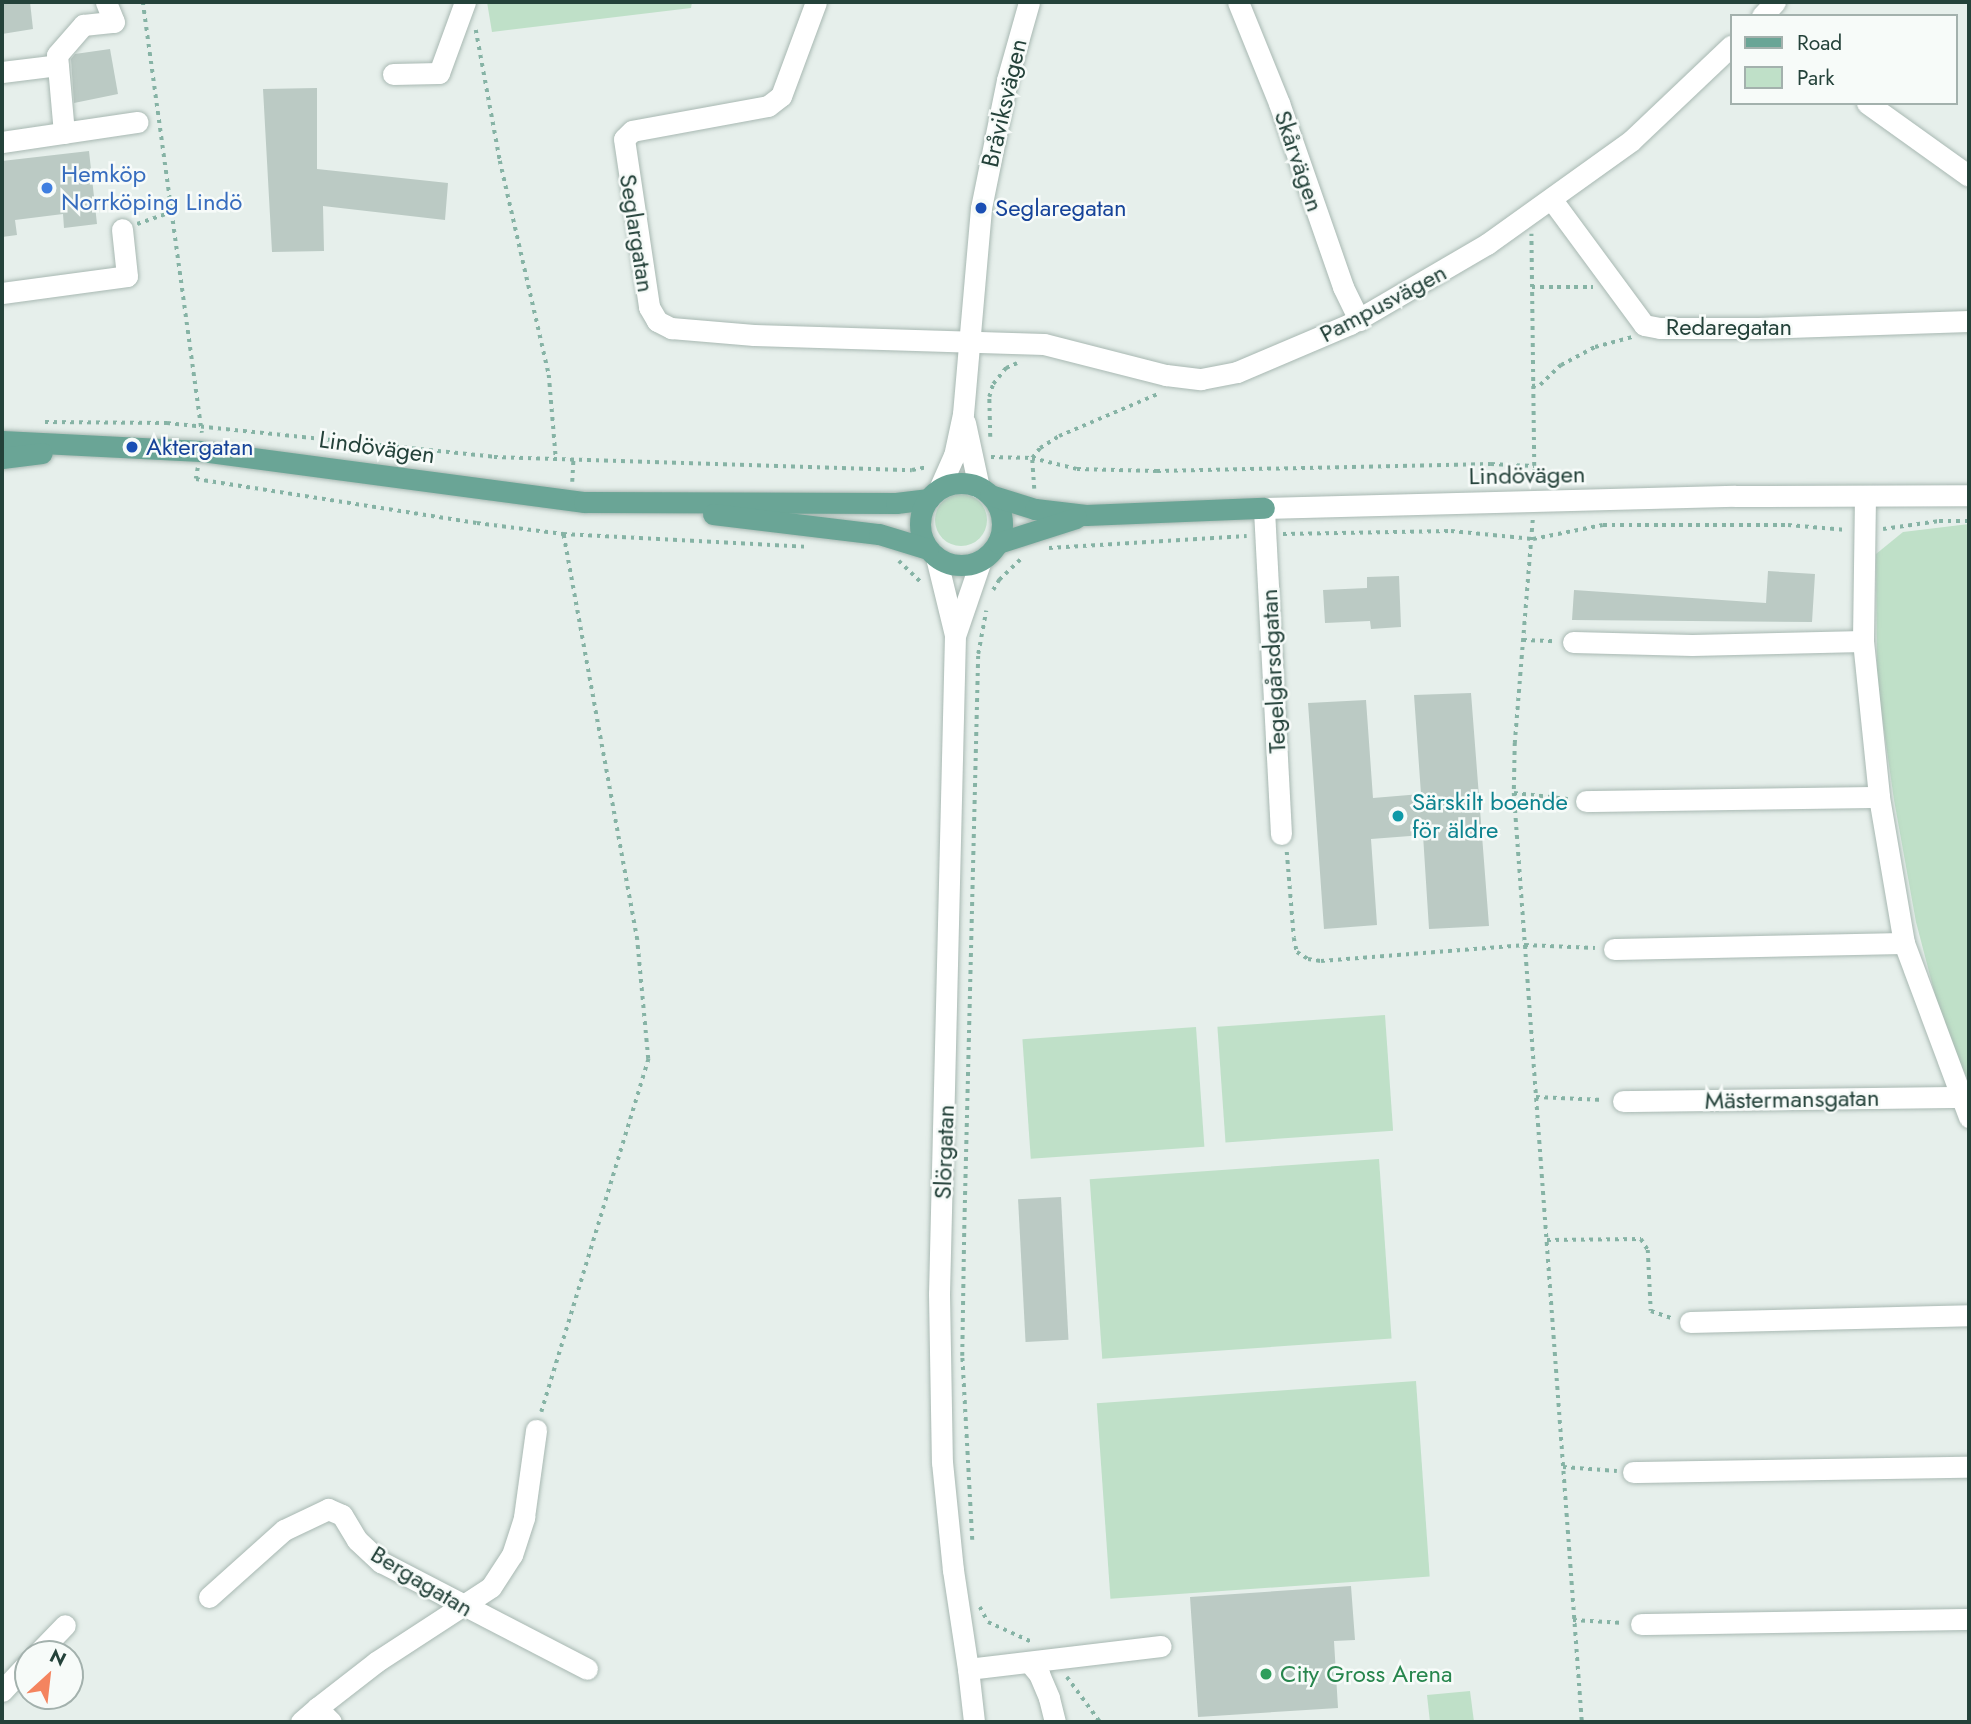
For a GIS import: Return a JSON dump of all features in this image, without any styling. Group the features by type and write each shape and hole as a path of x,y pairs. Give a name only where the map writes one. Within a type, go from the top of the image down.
{"main road":[{"name":"Lindövägen","path":"2,441 201,451 584,502 896,503 934,494"},
{"name":"Lindövägen","path":"2,458 114,446"},
{"path":"953,484 985,491 1002,519 998,543 981,560 958,565 932,553 920,523 934,494 953,484"},
{"name":"Lindövägen","path":"985,491 1035,509 1086,515 1264,508"},
{"name":"Lindövägen","path":"634,504 879,534 932,553"},
{"name":"Lindövägen","path":"998,543 1086,515"}],"street":[{"path":"64,133 57,55 83,25 114,22 106,2"},
{"name":"Seglargatan","path":"816,2 781,96 768,106 632,131 624,139 649,307 657,321 671,328 754,335 969,340"},
{"name":"Bråviksvägen","path":"985,491 963,456 963,414 981,208 1007,80 1030,2"},
{"name":"Skårvägen","path":"1238,2 1279,103 1343,287 1359,320"},
{"path":"393,74 439,73 465,4"},
{"name":"Pampusvägen","path":"969,340 1044,344 1166,375 1201,379 1237,372 1359,320 1487,244 1552,200 1632,140 1730,47"},
{"path":"2,72 58,65"},
{"path":"1870,105 1969,176"},
{"path":"2,142 138,122"},
{"name":"Redaregatan","path":"1552,200 1609,282 1644,325 1660,328 1758,328 1969,320"},
{"path":"2,293 127,276 122,229"},
{"path":"934,494 963,456"},
{"name":"Lindövägen","path":"1264,508 1969,495"},
{"path":"1864,496 1863,641 1879,797 1904,943 1969,1117"},
{"name":"Tegelgårsdgatan","path":"1264,508 1276,682 1281,834"},
{"name":"Slörgatan","path":"932,553 946,595 955,635 939,1294 943,1462 953,1570 974,1722"},
{"name":"Slörgatan","path":"955,635 981,560"},
{"path":"1573,642 1692,645 1863,641"},
{"path":"1586,801 1879,797"},
{"path":"1614,949 1904,943"},
{"name":"Mästermansgatan","path":"1623,1101 1961,1097"},
{"path":"1690,1322 1969,1315"},
{"path":"316,1718 376,1662 491,1587 512,1555 524,1517 536,1430"},
{"path":"1633,1472 1969,1467"},
{"name":"Bergagatan","path":"209,1597 284,1530 328,1509 342,1515 357,1540 381,1562 463,1607 587,1669"},
{"path":"1641,1624 1969,1619"},
{"path":"51,1640 65,1625"},
{"path":"968,1668 1161,1646"},
{"path":"1039,1660 1039,1674 1055,1722"}],"path":[{"path":"143,2 203,426 196,479 261,492 563,534 815,547"},
{"path":"465,4 475,25 500,161 549,374 556,459"},
{"path":"122,229 172,212"},
{"path":"1531,232 1535,466 1533,539 1515,743 1514,793 1582,1722"},
{"path":"1532,287 1598,287 1609,282"},
{"path":"1532,386 1540,385 1561,365 1595,347 1633,337 1644,325"},
{"path":"1035,509 1032,458 1040,448 1059,436 1162,393 1187,377"},
{"path":"36,422 203,426 494,457 912,470 934,465 938,455 1032,458 1077,469 1157,471 1463,464 1535,466"},
{"path":"1034,530 1036,549 1219,540 1266,534 1451,531 1533,539 1603,525 1788,525 1864,531 1939,521 1969,521"},
{"path":"536,1430 648,1059 637,940 563,534"},
{"path":"972,1544 962,1356 978,654 988,599 999,580 1024,555"},
{"path":"895,558 927,588 946,595"},
{"path":"1523,640 1573,642"},
{"path":"1514,793 1586,801"},
{"path":"1281,834 1287,842 1297,952 1308,959 1321,961 1524,945 1614,949"},
{"path":"1536,1097 1623,1101"},
{"path":"1547,1240 1641,1239 1648,1250 1651,1311 1690,1322"},
{"path":"1563,1467 1633,1472"},
{"path":"979,1597 981,1611 988,1622 1021,1636 1039,1660 1100,1722"},
{"path":"1573,1620 1641,1624"}],"green space":[{"path":"487,2 692,2 691,8 492,32"},
{"path":"961,494 971,496 979,502 985,510 985,530 979,538 971,544 961,546 951,544 943,538 937,530 935,520 937,510 943,502 951,496"},
{"path":"1969,524 1969,1082 1944,1029 1916,922 1894,800 1877,680 1876,554 1903,532"},
{"path":"1385,1015 1393,1131 1226,1142 1217,1027"},
{"path":"1196,1027 1204,1147 1031,1159 1022,1039"},
{"path":"1379,1159 1392,1339 1102,1359 1090,1179"},
{"path":"1416,1381 1430,1577 1110,1599 1097,1403"},
{"path":"1470,1691 1474,1722 1430,1722 1427,1695"}],"building":[{"path":"2,2 30,2 33,29 2,34"},
{"path":"110,49 118,94 74,103 71,59 75,54"},
{"path":"317,88 317,169 448,183 445,220 323,206 324,251 272,252 263,89"},
{"name":"Hemköp Norrköping Lindö","path":"89,151 97,224 64,228 63,214 15,220 17,235 2,237 2,161"},
{"path":"1768,571 1815,574 1812,622 1572,620 1574,590 1766,603"},
{"path":"1399,576 1401,627 1371,629 1370,621 1325,623 1323,590 1367,588 1367,577"},
{"name":"Särskilt boende för äldre","path":"1471,693 1489,926 1429,929 1423,835 1371,839 1377,925 1324,929 1308,703 1366,700 1373,798 1421,794 1414,695"},
{"path":"1061,1197 1068,1340 1026,1342 1018,1199"},
{"name":"City Gross Arena","path":"1351,1586 1355,1640 1334,1641 1338,1708 1198,1717 1190,1597"}],"place":[{"name":"Hemköp Norrköping Lindö","path":"47,188"},
{"name":"Seglaregatan","path":"981,208"},
{"name":"Aktergatan","path":"132,447"},
{"name":"Särskilt boende för äldre","path":"1398,816"},
{"name":"City Gross Arena","path":"1266,1674"}]}
